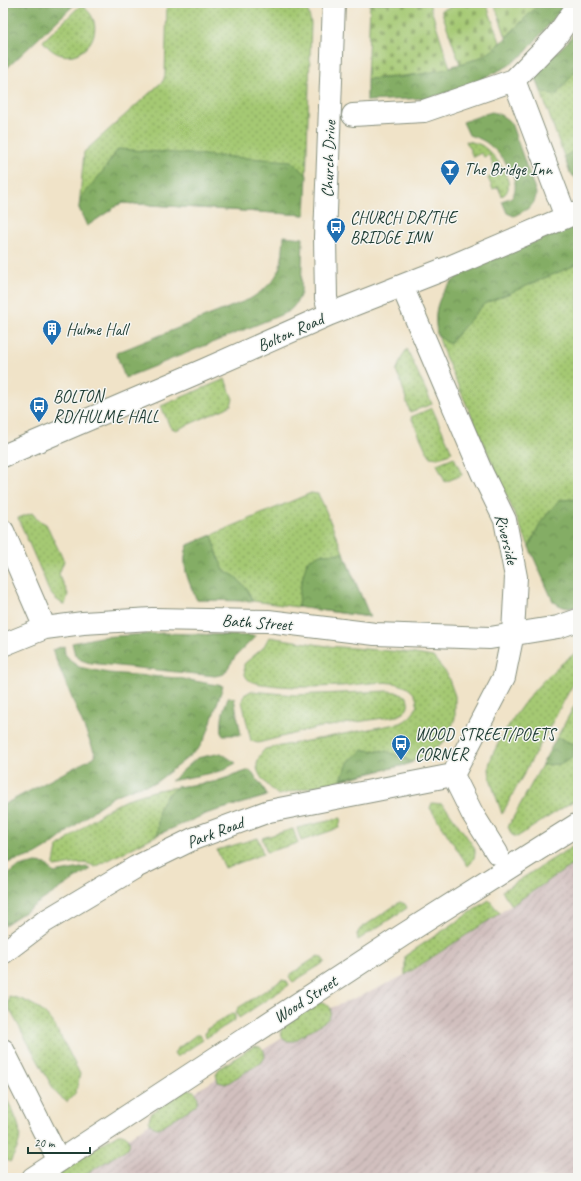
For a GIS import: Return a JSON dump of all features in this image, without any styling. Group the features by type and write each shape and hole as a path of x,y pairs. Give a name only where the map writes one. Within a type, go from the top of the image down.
{"street":[{"name":"Church Drive","path":"330,314 326,298 325,237 334,3"},
{"path":"353,115 424,111 514,80 555,38 578,5"},
{"path":"514,80 572,215"},
{"name":"Bolton Road","path":"3,456 193,375 330,314 402,286 572,215"},
{"name":"Riverside","path":"402,286 482,473 505,520 516,577 514,633 504,677 453,775"},
{"path":"3,531 45,628"},
{"name":"Bath Street","path":"3,645 45,628 83,623 152,619 268,621 375,634 490,638 558,627 578,620"},
{"path":"453,775 472,813 497,853"},
{"name":"Park Road","path":"3,952 51,918 136,867 193,839 269,811 453,775"},
{"name":"Wood Street","path":"33,1178 403,935 578,824"},
{"path":"3,1050 59,1161"}],"shaded area":[{"path":"578,861 578,1178 65,1178 134,1134 195,1092 331,1008 372,991 411,972"}],"green space":[{"path":"4,3 76,3 7,68 3,67"},
{"path":"167,3 306,3 311,23 305,215 121,203 87,226 79,208 84,152 163,81 165,75"},
{"path":"370,3 429,3 450,68 419,74 367,79"},
{"path":"464,3 486,3 500,42 497,47 487,54 460,64 441,10"},
{"path":"494,3 538,3 535,8 506,37"},
{"path":"538,3 567,3 525,53 508,66 464,88 428,98 367,101 367,79 401,77 428,73 477,59 498,46 535,8"},
{"path":"81,5 91,15 95,26 93,37 87,47 78,54 66,56 54,52 43,41"},
{"path":"578,25 578,180 570,173 535,75 570,39"},
{"path":"578,25 578,68 555,96 541,91 535,75 570,39"},
{"path":"492,112 502,116 511,123 536,193 536,198 532,205 514,216 507,213 502,201 513,195 515,181 512,173 502,157 495,150 482,140 469,135 463,122"},
{"path":"466,141 479,144 486,149 503,169 507,177 508,185 507,191 502,196 498,187 493,189 488,178 497,174 489,155 484,157 481,153 473,157"},
{"path":"578,148 578,180 570,173 564,157"},
{"path":"118,149 291,161 307,175 305,215 121,203 87,226 79,208 80,199 103,171"},
{"path":"578,224 578,606 569,608 558,604 550,594 445,356 438,334 436,315 437,307 441,298 455,279"},
{"path":"578,224 578,264 484,304 449,344 437,335 436,315 440,298 449,285 464,271"},
{"path":"284,236 303,238 301,293 293,308 288,312 125,378 116,353 250,299 268,286 278,273 282,257"},
{"path":"407,349 432,404 410,412 396,371"},
{"path":"225,379 233,399 231,405 176,430 170,427 161,406"},
{"path":"432,408 452,452 438,458 431,457 426,450 411,417"},
{"path":"454,457 462,475 445,482 437,464"},
{"path":"311,493 318,494 323,504 370,617 253,601 197,600 186,573 185,559 188,545"},
{"path":"578,499 578,606 568,608 553,601 529,547 541,522 559,500"},
{"path":"32,513 38,520 46,524 64,561 59,574 68,594 65,605 55,598 48,589 18,518"},
{"path":"212,535 224,570 236,577 246,588 253,601 197,600 186,573 186,552 188,545"},
{"path":"343,553 370,617 298,607 301,583 307,561 320,554"},
{"path":"163,633 256,636 235,657 224,674 215,676 90,663 81,660 75,655 72,643 100,637"},
{"path":"269,637 327,646 403,652 433,657 447,674 455,696 455,718 447,739 428,754 405,765 278,795 267,785 259,774 257,768 257,762 265,749 401,723 409,718 417,706 414,694 409,689 402,685 393,683 380,682 341,686 296,687 262,684 251,681 247,679 245,675 244,664 263,648"},
{"path":"64,646 65,654 79,667 108,673 178,678 223,686 207,734 199,748 186,759 155,783 137,787 114,796 50,846 35,855 3,864 3,805 96,756 52,650"},
{"path":"578,651 578,675 502,814 489,773 489,767 493,754 507,728 533,692 554,670"},
{"path":"251,691 295,695 388,691 396,692 407,697 408,707 403,713 397,716 316,728 258,743 251,741 242,701 244,695"},
{"path":"229,697 234,698 241,735 222,735 222,716"},
{"path":"578,699 578,798 517,837 512,835 508,827"},
{"path":"557,737 573,744 573,756 561,764 542,765"},
{"path":"363,750 386,751 413,762 341,779 349,761"},
{"path":"221,753 236,763 221,771 171,781 197,758"},
{"path":"250,770 267,796 208,813 163,832 95,867 86,863 81,863 54,867 57,848 95,818 130,798 157,790 214,782"},
{"path":"250,770 267,796 208,813 157,835 159,808 165,797 177,787 214,782"},
{"path":"432,803 442,804 447,809 474,847 474,858 468,866 430,808"},
{"path":"341,818 339,828 301,841 297,828"},
{"path":"293,829 298,843 267,852 262,838"},
{"path":"258,838 263,854 225,868 217,850"},
{"path":"578,843 578,861 512,905 502,891"},
{"path":"36,863 46,864 54,873 86,867 90,869 3,926 3,897 8,876 17,868"},
{"path":"489,900 500,913 405,975 405,956"},
{"path":"400,902 405,904 407,908 358,940 357,934 360,929"},
{"path":"318,956 325,962 293,982 289,978 291,974"},
{"path":"282,980 287,981 289,985 239,1018 236,1013 238,1008"},
{"path":"9,996 27,1002 43,1012 53,1024 63,1041 80,1074 76,1092 67,1102 54,1090 10,1010 8,1003"},
{"path":"320,1002 327,1004 330,1008 331,1011 327,1020 294,1041 287,1041 282,1037 281,1032 283,1026"},
{"path":"231,1014 235,1015 235,1020 206,1038 205,1034 207,1029"},
{"path":"196,1035 200,1035 203,1040 177,1057 174,1053 177,1049"},
{"path":"254,1046 260,1047 264,1051 265,1057 262,1062 226,1084 218,1082 216,1074 219,1069"},
{"path":"187,1090 193,1091 198,1097 195,1106 159,1128 151,1125 149,1120 152,1112"},
{"path":"3,1092 18,1123 20,1136 17,1150 10,1162 3,1157"},
{"path":"118,1134 124,1135 128,1138 128,1148 80,1178 54,1178 83,1156"}],"place":[{"name":"The Bridge Inn","path":"450,186"},
{"name":"CHURCH DR/THE BRIDGE INN","path":"336,244"},
{"name":"Hulme Hall","path":"52,346"},
{"name":"BOLTON RD/HULME HALL","path":"39,423"},
{"name":"WOOD STREET/POETS CORNER","path":"401,761"}]}
